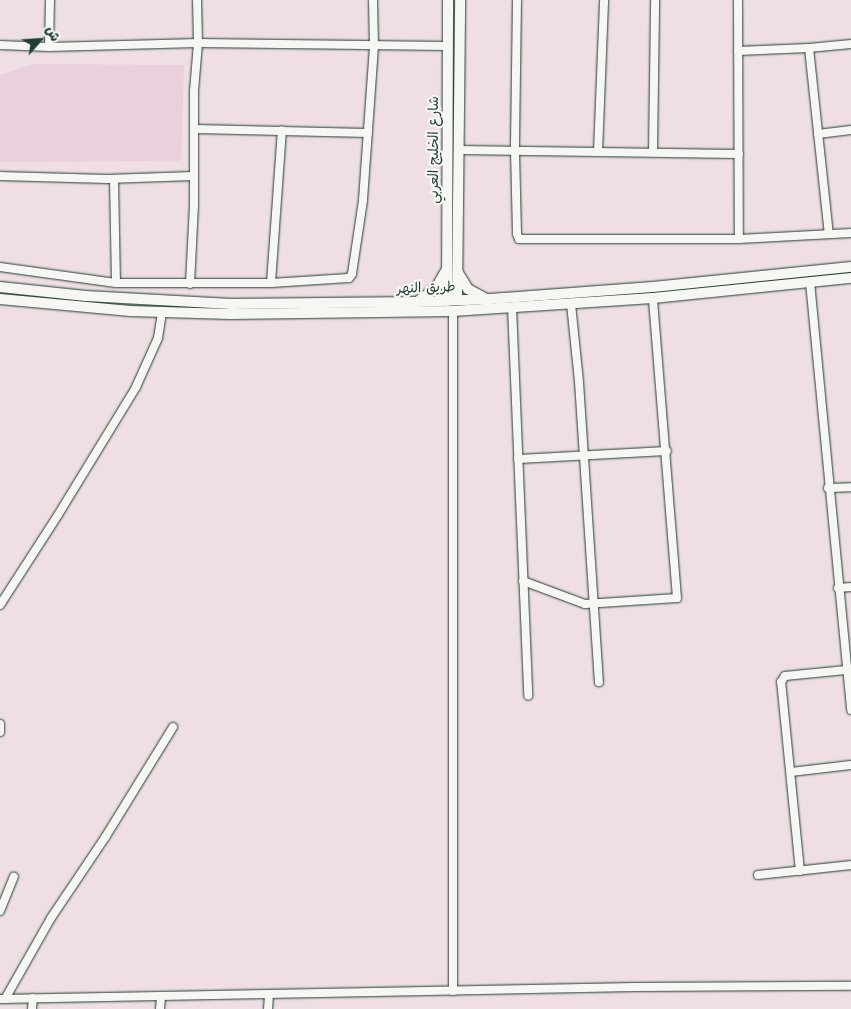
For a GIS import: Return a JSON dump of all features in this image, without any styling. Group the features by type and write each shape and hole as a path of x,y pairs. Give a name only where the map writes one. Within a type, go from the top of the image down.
{"main road":[{"name":"شارع الخليج العربي","path":"448,0 447,46 452,301"},
{"name":"شارع الخليج العربي","path":"452,268 458,150 460,0"},
{"name":"طريق النهر","path":"0,287 86,296 231,304 417,302 490,299 653,287 851,267"},
{"path":"417,302 436,288 452,268 468,289 490,299"},
{"name":"طريق النهر","path":"0,299 162,312 230,314 453,311 653,298 851,278"}],"street":[{"path":"49,47 50,0"},
{"path":"190,284 195,129 194,91 198,43 197,0"},
{"path":"0,267 116,283 271,283 346,280 351,276 361,212 374,45 373,0"},
{"path":"517,0 516,234 521,240 739,238 851,232"},
{"path":"598,152 604,0"},
{"path":"653,152 655,0"},
{"path":"738,0 739,238"},
{"path":"0,45 49,47 198,43 447,46"},
{"path":"738,51 851,44"},
{"path":"809,48 829,234"},
{"path":"195,129 368,132"},
{"path":"271,283 282,130"},
{"path":"818,134 851,130"},
{"path":"458,150 739,154"},
{"path":"0,176 114,179 194,176"},
{"path":"114,179 116,283"},
{"path":"810,282 838,588 847,646 846,670 851,710"},
{"path":"523,582 582,603 595,604 677,598 667,451 653,298"},
{"path":"571,304 595,604 599,682"},
{"path":"512,307 528,696"},
{"path":"453,311 453,991"},
{"path":"0,605 58,515 136,386 158,338 162,312"},
{"path":"518,459 667,451"},
{"path":"828,488 851,487"},
{"path":"838,588 851,587"},
{"path":"800,871 782,678 846,670"},
{"path":"0,724 0,732"},
{"path":"3,999 173,727"},
{"path":"791,772 851,765"},
{"path":"758,875 851,865"},
{"path":"0,911 14,877"},
{"path":"3,999 851,986"},
{"path":"268,1009 269,995"},
{"path":"160,1009 161,997"},
{"path":"32,1009 33,998"}],"shaded area":[{"path":"33,64 184,65 181,161 0,162 0,75"}]}
